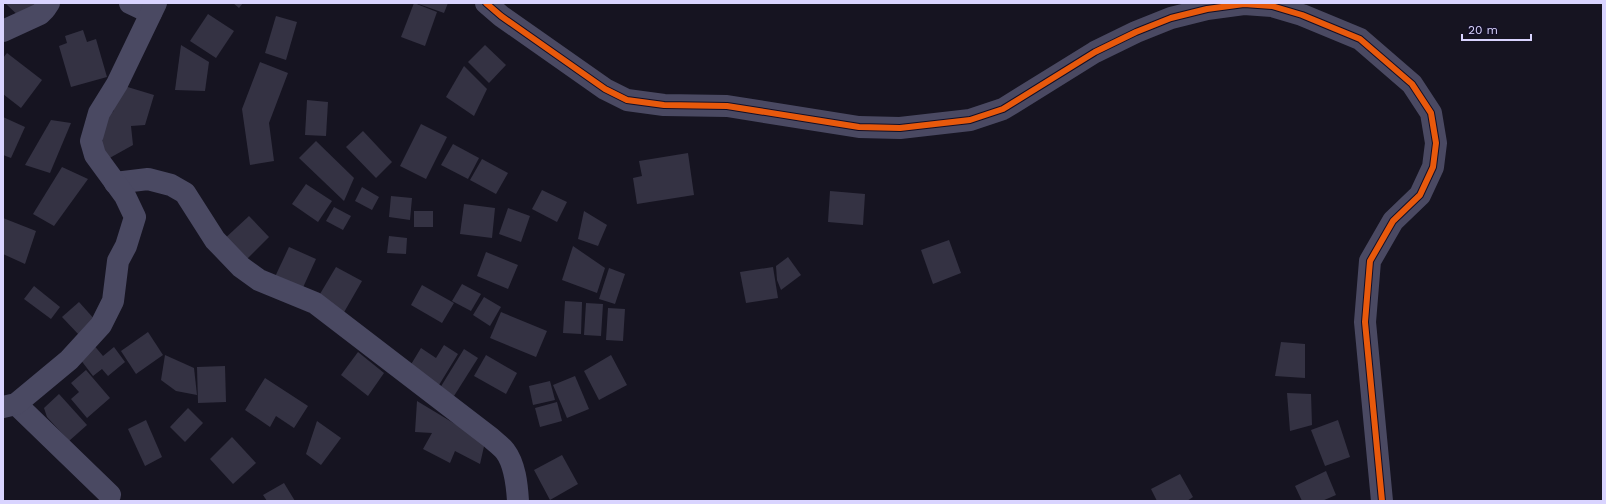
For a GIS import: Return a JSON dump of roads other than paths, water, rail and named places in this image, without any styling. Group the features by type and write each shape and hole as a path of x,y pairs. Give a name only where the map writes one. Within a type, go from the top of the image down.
{"street":[{"path":"3,31 40,14 45,10 49,3"},
{"path":"110,495 10,405 69,360 101,325 113,301 118,261 126,246 135,218 125,196 95,155 90,141 99,113 117,84 154,8 130,3"},
{"path":"486,3 501,16 599,84 628,100 664,105 727,106 859,127 900,128 970,120 983,116 1003,109 1095,52 1136,32 1171,18 1207,9 1244,4 1272,6 1302,15 1360,39 1412,84 1430,113 1436,143 1433,167 1420,195 1393,221 1370,261 1365,322 1382,501"},
{"path":"115,183 148,179 171,185 185,193 215,240 241,267 260,280 315,303 491,438 506,452 517,484 518,501"}]}
